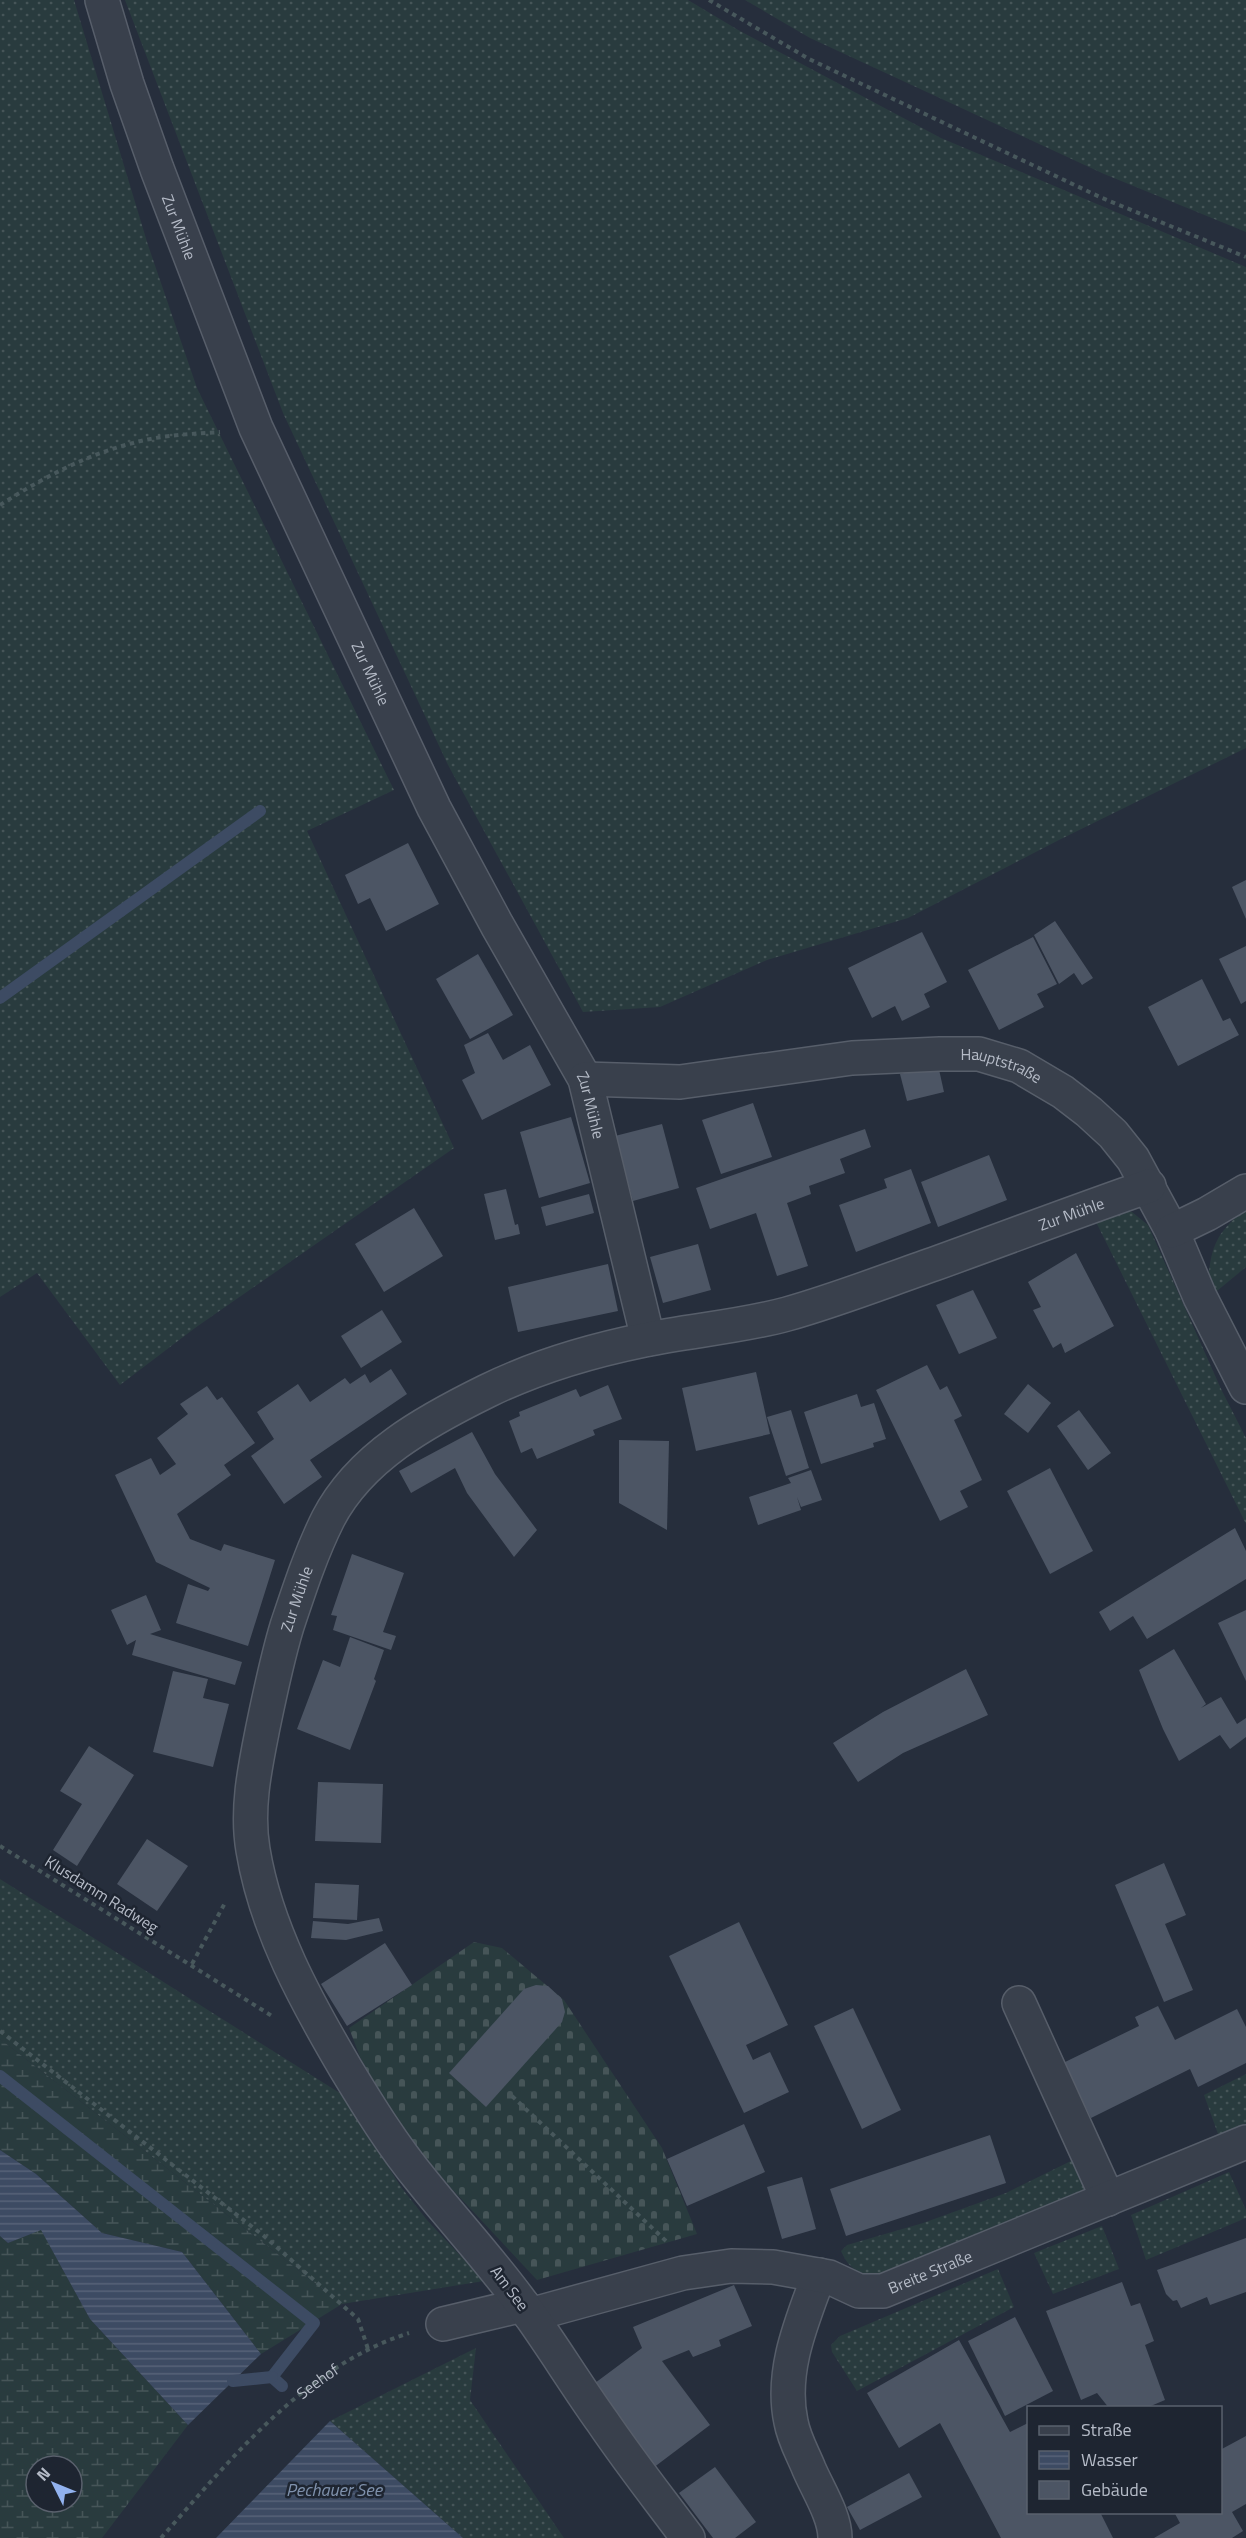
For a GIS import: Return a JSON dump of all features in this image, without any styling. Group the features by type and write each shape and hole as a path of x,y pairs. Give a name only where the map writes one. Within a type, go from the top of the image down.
{"street":[{"name":"Zur Mühle","path":"102,0 127,84 161,180 256,428 434,808 497,925 585,1079 648,1339"},
{"name":"Hauptstraße","path":"585,1079 681,1082 852,1058 940,1054 990,1056 1019,1066 1064,1092 1089,1112 1123,1146 1149,1186 1172,1231 1200,1297 1246,1387"},
{"name":"Zur Mühle","path":"330,2041 288,1962 269,1909 253,1852 250,1823 253,1781 281,1647 298,1595 327,1522 351,1485 365,1469 406,1437 494,1388 564,1361 648,1339 733,1327 799,1311 1149,1186"},
{"path":"1172,1231 1246,1191"},
{"path":"1019,2003 1108,2199"},
{"name":"Am See","path":"330,2041 360,2092 420,2179 474,2241 526,2310 602,2422 688,2538"},
{"name":"Breite Straße","path":"526,2310 683,2273 751,2265 819,2275 859,2291 883,2291 1246,2142"},
{"path":"819,2275 793,2350 788,2391 789,2411 795,2437 832,2523 835,2538"},
{"path":"443,2324 526,2310"}],"path":[{"path":"709,0 820,64 1102,198 1246,256"},
{"path":"0,505 67,467 134,442 159,437 256,428"},
{"name":"Klusdamm Radweg","path":"0,1846 277,2019"},
{"path":"192,1964 253,1852"},
{"path":"0,2031 264,2236 358,2319 368,2349"},
{"path":"512,2096 665,2237 683,2273"},
{"name":"Seehof","path":"161,2538 271,2421 310,2387 337,2367 368,2349 401,2335 443,2324"}],"green space":[{"path":"0,0 74,0 148,245 197,388 394,790 307,831 454,1148 195,1328 120,1385 37,1273 0,1297"},
{"path":"125,0 688,0 740,31 941,138 1246,267 1246,748 1059,840 908,918 767,960 660,1007 583,1012 448,765 283,413"},
{"path":"745,0 1246,0 1246,232 1104,174 810,38"},
{"path":"1246,1209 1246,1267 1217,1291 1208,1281 1214,1248 1222,1232"},
{"path":"1121,1210 1132,1212 1148,1225 1222,1391 1246,1438 1246,1524 1096,1222"},
{"path":"0,1879 343,2095 401,2187 427,2220 484,2281 342,2304 0,2039"},
{"path":"474,1942 502,1948 564,2000 662,2148 697,2234 537,2280 451,2188 396,2122 360,2057 349,2028"},
{"path":"0,2039 342,2304 261,2354 182,2252 102,2233 36,2174 0,2150"},
{"path":"1246,2074 1246,2124 1223,2135 1218,2134 1204,2095"},
{"path":"1081,2156 1095,2189 887,2275 859,2272 849,2264 841,2251 847,2245 923,2223 1006,2193"},
{"path":"1229,2172 1246,2210 1246,2218 1146,2260 1131,2215"},
{"path":"1102,2226 1119,2269 1053,2294 1034,2253"},
{"path":"41,2229 90,2319 188,2425 102,2538 0,2538 0,2236 8,2243"},
{"path":"998,2269 1014,2307 857,2391 832,2352 831,2345 840,2336"},
{"path":"476,2348 470,2400 564,2538 463,2538 330,2421"}],"water":[{"path":"0,2150 36,2174 102,2233 182,2252 261,2354 188,2425 90,2319 41,2230 8,2243 0,2236"},
{"name":"Pechauer See","path":"330,2421 463,2538 216,2538"}],"building":[{"path":"408,843 439,904 386,931 370,898 358,904 345,875"},
{"path":"1246,880 1246,919 1232,887"},
{"path":"1055,921 1093,978 1082,985 1074,973 1059,984 1034,935"},
{"path":"922,932 947,982 924,994 930,1007 902,1021 895,1006 872,1018 848,968"},
{"path":"1033,937 1057,984 1037,994 1044,1007 999,1030 968,970"},
{"path":"1246,946 1246,1001 1241,1004 1219,959"},
{"path":"478,954 513,1015 470,1039 436,979"},
{"path":"1202,979 1223,1021 1230,1018 1239,1035 1178,1066 1148,1007"},
{"path":"488,1033 503,1060 530,1045 551,1085 482,1120 462,1080 475,1073 464,1045"},
{"path":"938,1065 944,1092 907,1101 900,1074"},
{"path":"753,1103 772,1157 721,1174 702,1120"},
{"path":"571,1117 590,1183 539,1198 520,1132"},
{"path":"662,1124 679,1188 633,1201 615,1136"},
{"path":"865,1129 871,1147 840,1159 845,1173 809,1186 811,1194 787,1203 808,1266 777,1276 756,1213 710,1229 696,1188"},
{"path":"989,1155 1007,1200 938,1227 921,1182"},
{"path":"911,1169 931,1223 856,1252 839,1205 887,1188 884,1179"},
{"path":"506,1189 515,1225 518,1224 520,1234 495,1240 484,1194"},
{"path":"589,1194 594,1213 546,1226 541,1207"},
{"path":"414,1208 443,1256 384,1292 355,1244"},
{"path":"698,1244 711,1290 663,1303 650,1257"},
{"path":"1076,1253 1114,1326 1065,1353 1061,1343 1053,1348 1033,1310 1041,1307 1028,1282"},
{"path":"608,1264 618,1311 518,1332 508,1287"},
{"path":"973,1290 997,1338 959,1354 936,1305"},
{"path":"382,1310 402,1342 361,1368 341,1336"},
{"path":"927,1365 940,1390 947,1386 962,1416 954,1420 982,1480 960,1491 968,1507 940,1521 876,1390"},
{"path":"391,1369 407,1394 310,1460 322,1477 284,1504 251,1456 274,1439 257,1412 298,1384 310,1402 345,1378 350,1384 365,1374 370,1383"},
{"path":"756,1372 770,1434 696,1451 682,1388"},
{"path":"1028,1384 1051,1403 1028,1433 1004,1414"},
{"path":"608,1385 622,1419 593,1430 595,1435 537,1459 532,1448 521,1453 509,1421 520,1416 519,1412 576,1389 580,1397"},
{"path":"207,1386 217,1400 222,1397 255,1443 224,1465 231,1475 177,1514 190,1539 221,1551 224,1544 275,1560 248,1646 176,1623 188,1584 208,1591 210,1588 156,1562 115,1475 151,1458 160,1475 176,1464 157,1438 188,1414 180,1404"},
{"path":"857,1394 861,1407 874,1403 886,1439 873,1443 874,1447 821,1464 804,1412"},
{"path":"791,1410 809,1468 786,1476 767,1417"},
{"path":"1079,1410 1111,1453 1088,1470 1057,1426"},
{"path":"472,1432 495,1474 537,1530 514,1557 467,1493 455,1468 411,1493 399,1471"},
{"path":"619,1440 669,1441 667,1530 619,1503"},
{"path":"1050,1468 1093,1551 1050,1574 1007,1491"},
{"path":"811,1470 822,1500 801,1507 797,1497 801,1510 758,1525 749,1497 791,1483 788,1478"},
{"path":"1235,1528 1246,1551 1246,1579 1147,1639 1133,1616 1110,1631 1099,1612"},
{"path":"352,1554 404,1573 383,1632 396,1636 391,1650 333,1630 337,1616 331,1615"},
{"path":"146,1595 161,1630 150,1634 242,1662 235,1685 132,1655 136,1640 127,1645 111,1610"},
{"path":"1246,1610 1246,1681 1218,1623"},
{"path":"350,1637 384,1650 374,1679 376,1681 350,1750 297,1729 323,1660 340,1667"},
{"path":"1174,1649 1206,1704 1201,1708 1221,1697 1237,1724 1246,1718 1246,1737 1230,1749 1220,1735 1179,1761 1139,1670"},
{"path":"966,1669 988,1715 903,1753 858,1782 833,1743 883,1712"},
{"path":"173,1671 208,1679 203,1698 229,1704 213,1767 153,1752"},
{"path":"89,1746 134,1775 77,1866 53,1850 82,1804 60,1791"},
{"path":"318,1782 383,1784 381,1843 315,1841"},
{"path":"147,1839 188,1866 157,1911 117,1884"},
{"path":"1164,1863 1186,1915 1165,1924 1193,1990 1164,2002 1115,1885"},
{"path":"315,1883 359,1885 357,1920 313,1918"},
{"path":"379,1918 383,1931 346,1940 311,1938 313,1921 348,1924"},
{"path":"739,1922 788,2025 746,2045 753,2060 770,2052 789,2092 744,2113 669,1956"},
{"path":"385,1943 412,1985 347,2026 321,1984"},
{"path":"536,1985 548,1986 562,1999 565,2012 562,2022 486,2107 449,2073 524,1989"},
{"path":"1158,2006 1175,2040 1237,2009 1246,2027 1246,2063 1198,2087 1190,2069 1091,2118 1063,2063 1139,2026 1135,2017"},
{"path":"853,2008 901,2110 862,2129 814,2026"},
{"path":"744,2124 765,2172 687,2206 667,2159"},
{"path":"990,2135 1006,2183 846,2236 830,2189"},
{"path":"802,2177 816,2229 782,2239 767,2187"},
{"path":"1246,2238 1246,2292 1210,2305 1207,2297 1181,2308 1177,2300 1173,2301 1166,2294 1157,2270"},
{"path":"1122,2282 1131,2306 1140,2303 1154,2341 1145,2345 1165,2400 1151,2406 1107,2406 1097,2393 1081,2400 1046,2311"},
{"path":"734,2285 752,2326 719,2340 721,2346 693,2357 689,2350 662,2361 710,2425 653,2468 591,2386 642,2348 633,2327"},
{"path":"1015,2317 1053,2391 1005,2416 968,2341"},
{"path":"959,2340 1010,2432 1027,2424 1027,2514 1101,2514 1113,2538 1001,2538 940,2423 899,2448 867,2393"},
{"path":"1246,2436 1246,2504 1232,2512 1243,2531 1232,2538 1154,2538 1180,2523 1175,2514 1222,2514 1222,2449"},
{"path":"715,2467 756,2522 735,2538 713,2538 679,2493"},
{"path":"909,2473 922,2497 860,2530 847,2507"}],"waterway":[{"path":"0,998 260,811"},
{"path":"0,2076 314,2323 272,2377 282,2386"},
{"path":"233,2381 272,2377"}]}
